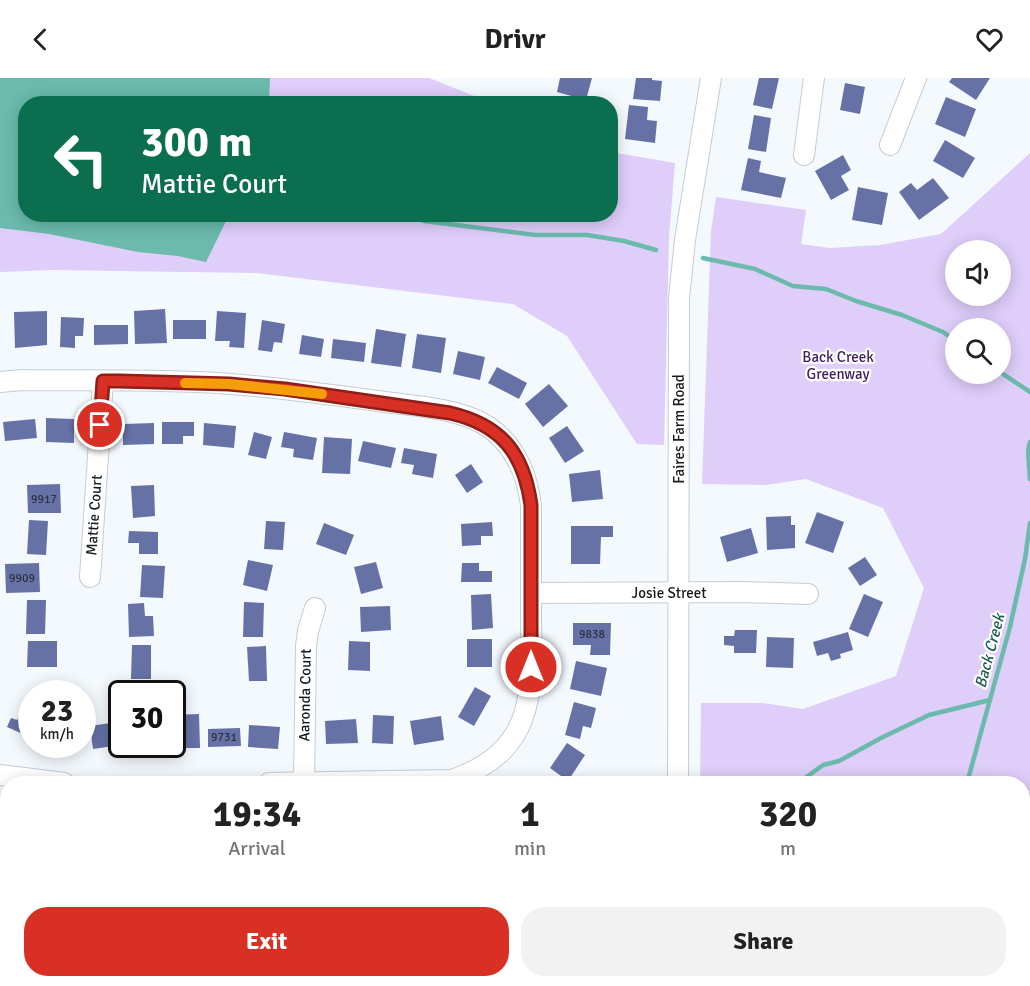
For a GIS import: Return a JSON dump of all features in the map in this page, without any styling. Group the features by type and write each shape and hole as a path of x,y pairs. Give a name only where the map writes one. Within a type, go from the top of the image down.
{"street":[{"name":"Faires Farm Road","path":"678,776 679,298 685,240 711,78"},
{"path":"804,155 814,78"},
{"path":"890,145 916,78"},
{"path":"0,382 22,380 229,384 304,391 416,406 472,418 490,428 518,458 528,481 531,505 531,682 526,714 515,735 489,763 464,776"},
{"name":"Mattie Court","path":"90,578 103,381"},
{"name":"Josie Street","path":"531,593 808,594"},
{"name":"Aaronda Court","path":"304,776 306,646 315,608"}],"green space":[{"path":"0,78 429,78 474,96 18,96 18,222 618,222 618,153 675,163 669,237 664,445 637,444 567,336 513,304 257,273 52,270 0,272"},
{"name":"Back Creek Greenway","path":"1030,153 1030,776 700,776 701,703 763,703 803,709 896,676 924,588 883,508 806,479 766,485 702,484 711,231 716,197 806,210 801,244 830,248 880,245 941,234"}],"shaded area":[{"path":"0,78 270,78 269,96 18,96 18,222 226,222 206,262 178,256 138,252 49,234 0,228"}],"building":[{"path":"560,78 592,78 587,96 572,96 557,92"},
{"path":"636,78 652,78 652,80 662,81 660,101 633,99"},
{"path":"759,78 779,78 772,109 753,105"},
{"path":"952,78 990,78 976,100 949,82"},
{"path":"845,83 865,87 860,114 840,110"},
{"path":"946,97 976,109 965,137 935,124"},
{"path":"629,105 648,107 647,120 657,121 655,143 625,139"},
{"path":"754,115 771,118 766,152 748,149"},
{"path":"945,140 975,158 963,178 933,161"},
{"path":"843,155 851,170 841,176 849,190 831,200 815,171"},
{"path":"748,158 761,161 759,172 786,178 781,198 741,190"},
{"path":"933,178 949,198 919,220 899,192 911,183 917,190"},
{"path":"858,187 888,193 882,225 852,220"},
{"path":"165,309 167,343 135,344 134,311"},
{"path":"47,311 47,345 15,348 14,312"},
{"path":"217,311 246,313 244,348 229,347 230,341 215,341"},
{"path":"61,317 84,318 83,336 75,336 75,348 60,347"},
{"path":"173,320 206,320 206,339 173,339"},
{"path":"262,320 285,324 282,343 274,342 272,352 258,350"},
{"path":"94,325 128,325 128,344 94,345"},
{"path":"376,329 406,334 401,367 371,363"},
{"path":"417,334 446,338 441,373 412,368"},
{"path":"302,335 324,339 321,357 299,354"},
{"path":"333,339 366,343 364,362 331,358"},
{"path":"458,351 485,357 480,380 453,374"},
{"path":"497,367 527,383 519,399 488,383"},
{"path":"549,384 568,406 543,427 525,404"},
{"path":"46,418 74,419 74,443 46,442"},
{"path":"35,419 37,438 5,441 3,422"},
{"path":"162,422 194,422 194,436 183,436 183,444 162,444"},
{"path":"154,423 154,444 123,445 123,424"},
{"path":"204,423 236,426 234,448 203,445"},
{"path":"567,426 584,451 565,463 549,438"},
{"path":"254,432 272,437 266,459 248,455"},
{"path":"284,432 317,438 313,460 293,457 294,449 281,447"},
{"path":"324,437 352,439 350,474 322,473"},
{"path":"363,441 396,448 391,468 358,461"},
{"path":"404,448 437,454 433,478 412,474 414,465 401,463"},
{"path":"471,464 483,482 467,493 455,475"},
{"path":"600,470 603,499 572,502 569,474"},
{"path":"60,484 61,513 28,513 27,485"},
{"path":"154,485 155,516 133,518 131,486"},
{"path":"817,512 844,522 833,553 805,543"},
{"path":"791,516 791,525 795,525 795,548 767,550 766,517"},
{"path":"29,520 48,521 46,555 27,554"},
{"path":"266,521 285,522 283,550 264,549"},
{"path":"492,522 493,536 481,536 481,545 462,546 461,524"},
{"path":"324,523 354,535 346,555 316,544"},
{"path":"571,526 613,526 613,537 601,537 600,564 571,564"},
{"path":"751,528 758,553 727,562 720,537"},
{"path":"129,531 158,532 158,554 139,554 139,543 128,543"},
{"path":"865,557 877,575 860,586 848,568"},
{"path":"248,560 273,565 267,591 243,585"},
{"path":"376,562 383,588 361,594 354,567"},
{"path":"39,563 40,592 6,593 5,564"},
{"path":"462,563 479,563 479,571 492,571 492,582 461,582"},
{"path":"142,565 165,566 163,598 140,597"},
{"path":"491,594 493,628 472,630 471,595"},
{"path":"864,594 883,602 868,637 849,629"},
{"path":"27,600 46,600 45,634 26,634"},
{"path":"244,602 264,603 263,637 243,637"},
{"path":"144,603 145,616 153,616 154,636 129,637 128,604"},
{"path":"390,606 391,630 361,632 360,607"},
{"path":"573,623 611,623 610,655 590,655 591,645 573,645"},
{"path":"735,630 757,630 756,653 734,653 734,646 724,645 724,636 734,636"},
{"path":"848,632 853,650 840,654 841,658 831,661 828,653 817,656 813,642"},
{"path":"767,637 794,638 793,668 766,667"},
{"path":"467,639 492,639 492,667 467,667"},
{"path":"28,641 57,641 57,667 27,667"},
{"path":"349,641 370,642 370,671 348,670"},
{"path":"132,645 151,645 151,679 131,679"},
{"path":"266,646 267,681 249,681 247,647"},
{"path":"576,661 607,668 601,696 570,689"},
{"path":"475,687 491,696 474,726 458,717"},
{"path":"574,702 596,708 591,728 583,726 580,739 565,735"},
{"path":"186,714 199,714 200,748 186,748"},
{"path":"373,715 394,716 393,744 372,743"},
{"path":"441,716 444,740 414,745 410,721"},
{"path":"11,718 17,720 18,718 18,732 7,727"},
{"path":"356,719 358,743 326,744 325,721"},
{"path":"108,723 108,747 96,749 96,725"},
{"path":"249,725 280,727 278,749 248,747"},
{"path":"240,728 241,746 208,747 208,729"},
{"path":"567,743 585,755 571,776 561,776 550,768"}],"waterway":[{"path":"432,222 535,235 587,235 624,241 656,250"},
{"path":"703,258 755,269 793,286 826,289 902,315 945,333"},
{"path":"1011,379 1030,392"},
{"name":"Back Creek","path":"1030,442 1028,450 1030,479"},
{"name":"Back Creek","path":"969,776 1010,627 1025,559 1030,523"},
{"path":"808,776 823,765 839,761 929,715 990,700"}],"slow traffic":[{"path":"185,383 229,384 322,394"}],"route":[{"path":"100,425 103,381 119,381 229,384 304,391 416,406 472,418 490,428 518,458 528,481 531,505 531,667"}]}
